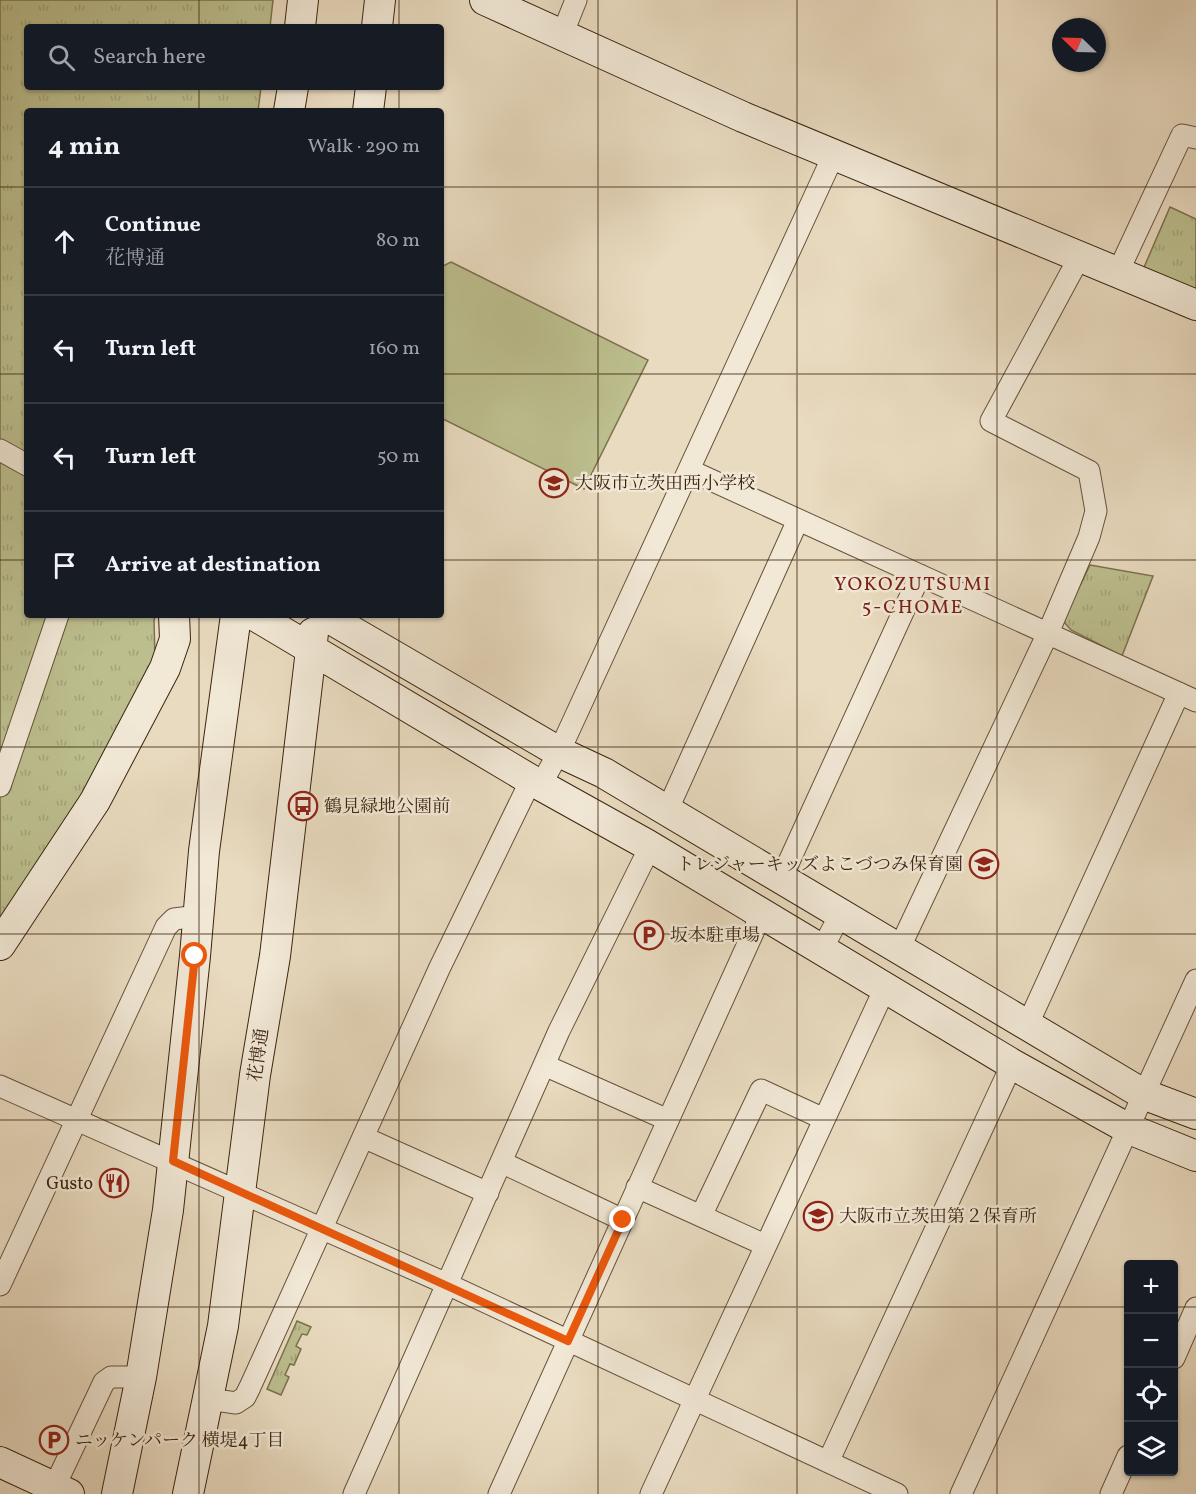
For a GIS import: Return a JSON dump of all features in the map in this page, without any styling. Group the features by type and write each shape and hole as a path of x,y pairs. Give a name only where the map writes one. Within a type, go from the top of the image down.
{"street":[{"path":"300,24 303,0"},
{"path":"377,24 380,0"},
{"path":"485,0 834,154 1196,305"},
{"path":"561,35 576,0"},
{"path":"290,108 292,90"},
{"path":"368,108 371,90"},
{"path":"1118,272 1182,135 1196,138"},
{"path":"208,1399 234,1403 245,1397 363,1137 535,783 559,752 834,154"},
{"path":"899,949 1048,633 1089,537 1096,511 1089,471 991,421 1080,256"},
{"path":"0,450 24,463"},
{"path":"688,470 1187,697 1027,1026"},
{"path":"667,810 798,520"},
{"path":"781,879 920,575"},
{"path":"0,786 57,618"},
{"path":"0,945 95,801 165,668 175,639 174,618"},
{"path":"117,1494 141,1377 168,1210 204,851 236,618"},
{"path":"259,618 312,652 535,783 650,847 1012,1064 1127,1128 1196,1156"},
{"name":"花博通","path":"189,1494 223,1326 253,1085 275,956 312,652 314,618"},
{"path":"329,618 559,752 604,773 1143,1094 1196,1114"},
{"path":"354,1494 544,1065 650,847"},
{"path":"500,1494 761,915"},
{"path":"820,951 840,915"},
{"path":"0,1285 166,927 174,919 198,916"},
{"path":"961,1494 1196,980"},
{"path":"651,1494 885,988"},
{"path":"829,1460 1012,1064"},
{"path":"544,1065 668,1120"},
{"path":"0,1086 447,1284 829,1460 897,1494"},
{"path":"701,1216 761,1090 824,1119"},
{"path":"363,1137 488,1193"},
{"path":"501,1162 623,1220"},
{"path":"637,1188 765,1245"},
{"path":"1178,1347 1196,1308"},
{"path":"0,1462 58,1492 104,1382 111,1377 141,1377"},
{"path":"1111,1494 1124,1465"}],"green space":[{"path":"0,0 273,0 270,24 24,24 24,90 261,90 258,108 24,108 24,618 155,618 155,659 73,817 0,924"},
{"path":"1170,207 1196,219 1196,294 1142,272"},
{"path":"451,262 648,360 584,489 444,419 444,266"},
{"path":"1090,565 1153,576 1122,656 1071,630 1063,621"},
{"path":"297,1321 311,1327 307,1335 302,1334 296,1346 301,1349 294,1365 290,1364 285,1375 289,1377 281,1395 267,1389"}],"place":[{"name":"大阪市立茨田西小学校","path":"554,483"},
{"name":"鶴見緑地公園前","path":"303,806"},
{"name":"トレジャーキッズよこづつみ保育園","path":"984,864"},
{"name":"坂本駐車場","path":"649,935"},
{"name":"Gusto","path":"114,1183"},
{"name":"大阪市立茨田第２保育所","path":"818,1216"},
{"name":"ニッケンパーク 横堤4丁目","path":"54,1440"}],"district":[{"name":"YOKOZUTSUMI 5-CHOME","path":"913,594"}],"route":[{"path":"195,956 173,1161 568,1341 623,1220"}]}
